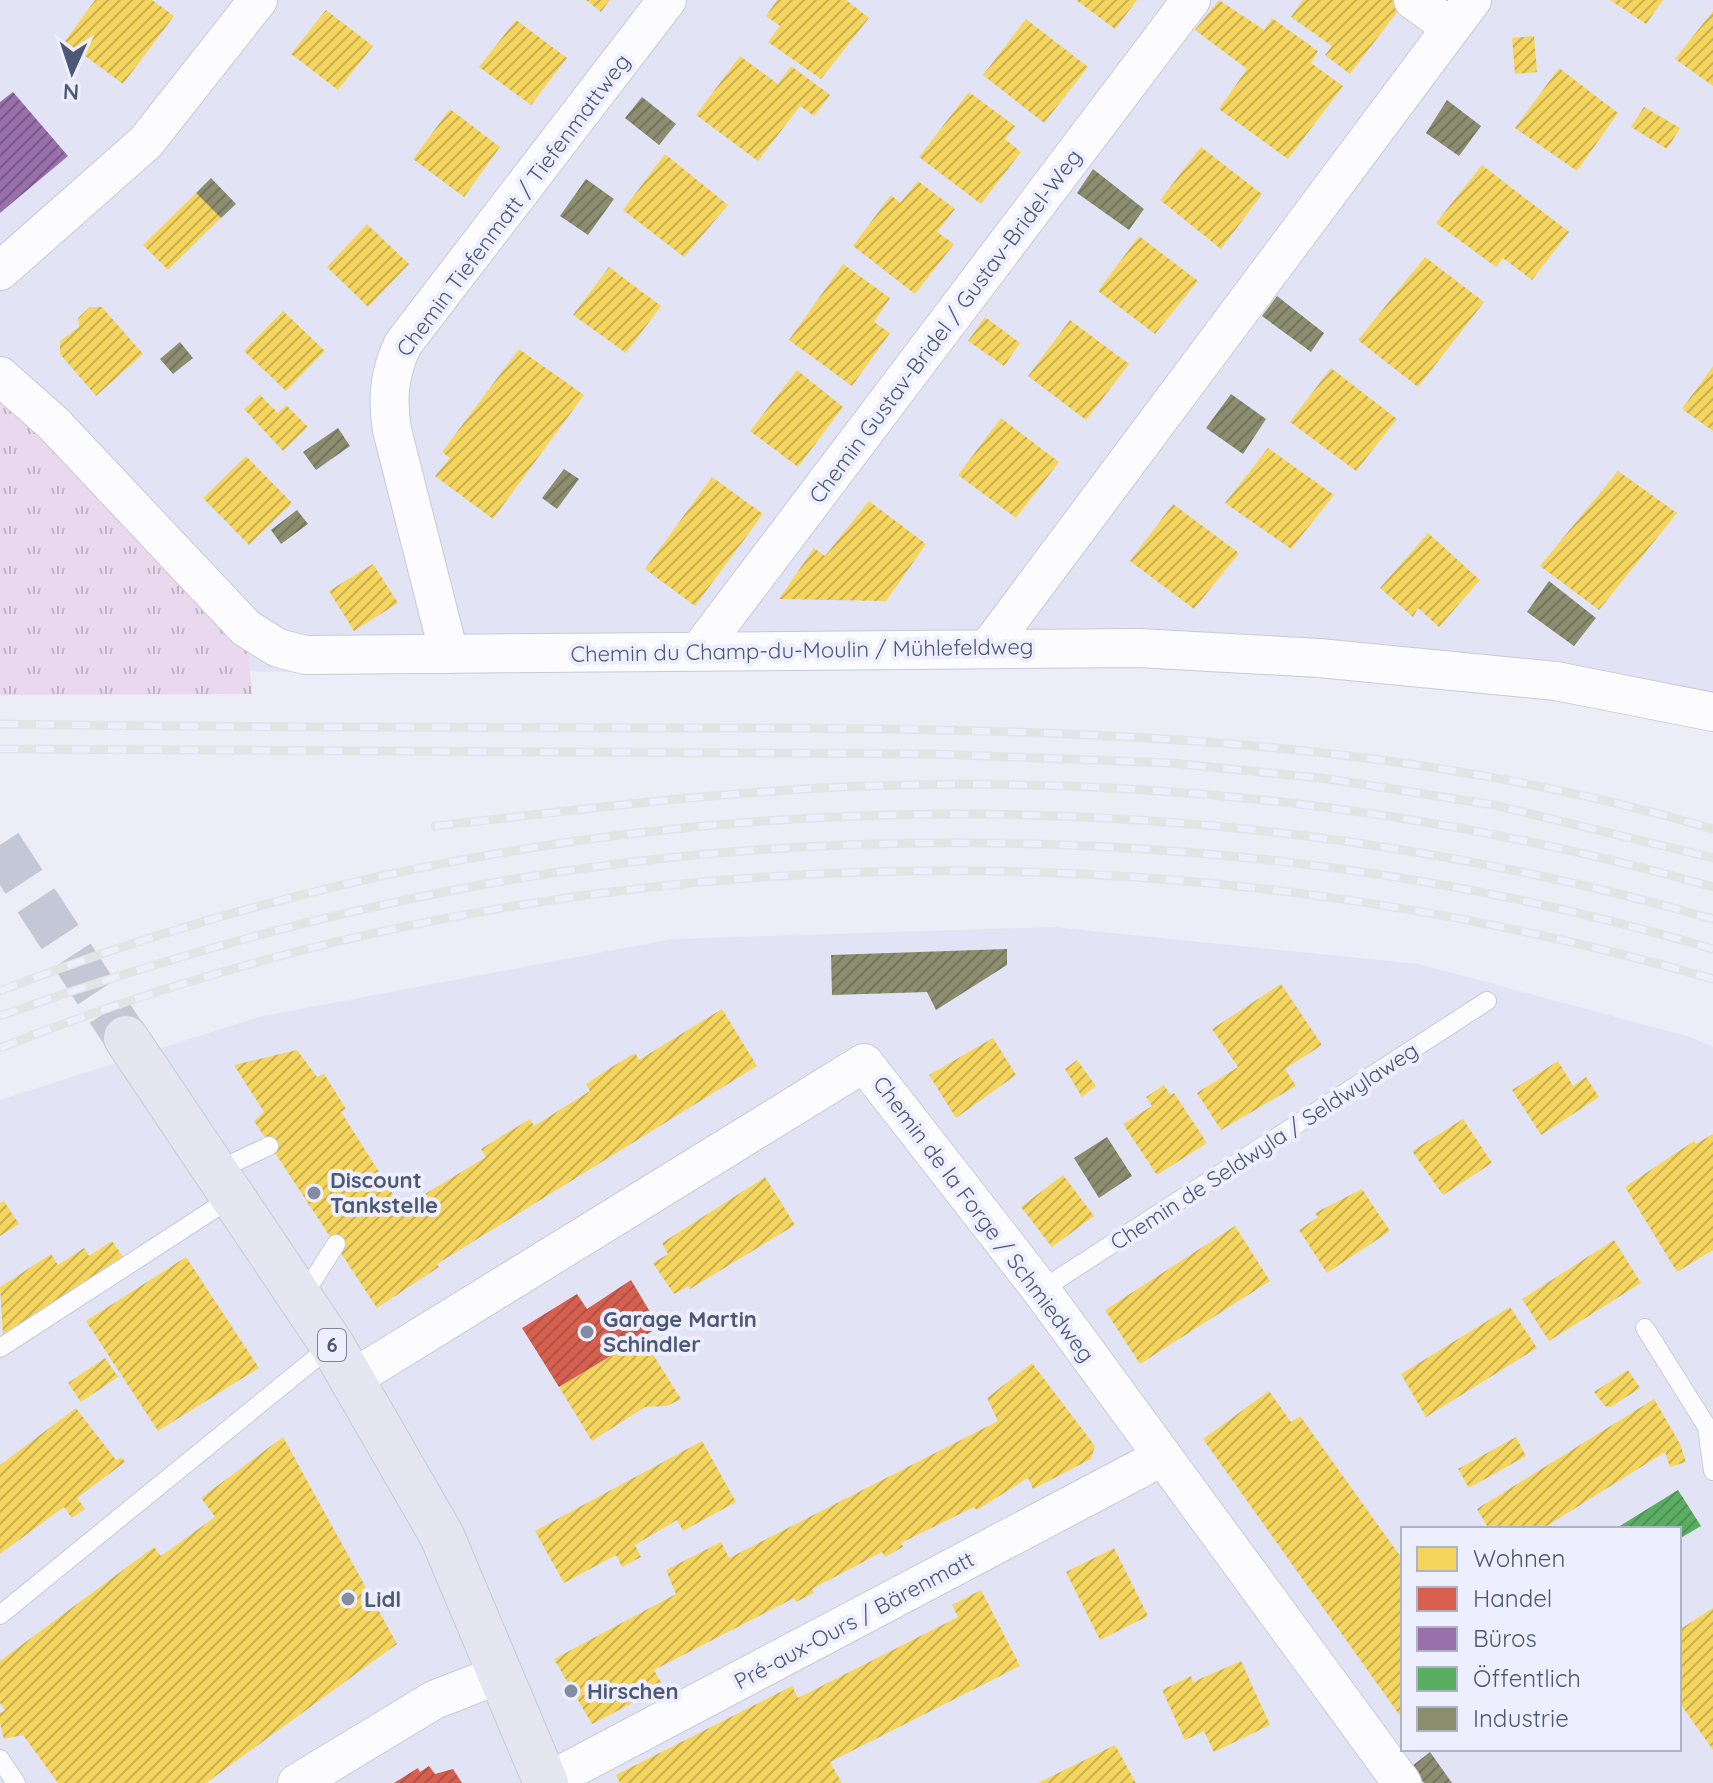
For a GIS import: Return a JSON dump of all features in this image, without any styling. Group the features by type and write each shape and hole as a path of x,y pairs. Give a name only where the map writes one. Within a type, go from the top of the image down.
{"main road":[{"name":"6","path":"126,1038 342,1362 442,1536 546,1783"}],"street":[{"path":"0,271 146,142 258,0"},
{"name":"Chemin Tiefenmatt / Tiefenmattweg","path":"449,654 392,430 388,399 392,371 403,344 667,0"},
{"name":"Chemin Gustav-Bridel / Gustav-Bridel-Weg","path":"699,651 1191,0"},
{"path":"989,647 1461,14 1413,0"},
{"name":"Chemin du Champ-du-Moulin / Mühlefeldweg","path":"0,376 54,424 246,628 261,639 305,655 1138,648 1319,658 1556,681 1713,712"},
{"name":"Chemin de la Forge / Schmiedweg","path":"342,1362 864,1063 1041,1290 1402,1783"},
{"name":"Pré-aux-Ours / Bärenmatt","path":"546,1783 1162,1457"},
{"path":"297,1783 434,1700 498,1675"}],"lane":[{"name":"Chemin de Seldwyla / Seldwylaweg","path":"1041,1290 1487,1001"},
{"path":"0,1348 223,1185 269,1146"},
{"path":"301,1299 336,1244"},
{"path":"1645,1328 1707,1427 1713,1471"},
{"path":"0,1615 342,1362"},
{"path":"0,1759 16,1783"}],"shaded area":[{"path":"0,0 1713,0 1713,731 1586,703 1313,673 1130,666 288,672 0,667"},
{"path":"1053,927 1419,964 1690,1037 1713,1047 1713,1783 0,1783 0,1100 258,1017 672,939"}],"green space":[{"path":"0,401 48,439 248,650 252,694 0,695"}],"building: Wohnen":[{"path":"95,0 152,0 174,16 123,84 65,41"},
{"path":"586,0 610,0 601,12"},
{"path":"777,0 846,0 869,18 821,79 768,42 780,26 766,16"},
{"path":"1076,0 1137,0 1115,29"},
{"path":"1219,0 1264,30 1272,18 1318,51 1311,63 1343,86 1288,159 1219,109 1247,69 1195,30"},
{"path":"1303,0 1392,0 1401,7 1350,74 1325,55 1332,46 1291,17"},
{"path":"1610,0 1663,0 1646,24"},
{"path":"326,10 373,46 338,90 291,54"},
{"path":"1713,11 1713,86 1675,59"},
{"path":"1026,19 1088,67 1044,123 983,75"},
{"path":"516,20 567,58 531,105 479,67"},
{"path":"1534,36 1537,72 1515,74 1512,38"},
{"path":"740,56 778,84 791,66 830,95 814,116 800,106 758,161 696,115"},
{"path":"1559,68 1618,113 1577,171 1515,128"},
{"path":"969,92 1015,126 1005,139 1021,152 981,204 919,157"},
{"path":"1644,107 1680,128 1667,149 1631,127"},
{"path":"450,109 500,147 464,197 413,159"},
{"path":"1201,147 1262,194 1221,249 1160,200"},
{"path":"665,154 728,205 684,257 623,210"},
{"path":"1482,165 1569,232 1532,280 1503,258 1496,267 1436,223"},
{"path":"918,181 955,209 937,232 954,244 915,294 853,246 891,195 900,203"},
{"path":"196,193 221,218 168,270 143,245"},
{"path":"367,224 409,264 368,307 327,267"},
{"path":"1139,236 1198,281 1155,334 1098,291"},
{"path":"1425,257 1484,302 1418,387 1358,340"},
{"path":"843,264 890,298 874,322 890,333 852,386 789,340"},
{"path":"609,267 661,306 626,353 573,315"},
{"path":"90,307 102,307 143,354 96,396 60,354 60,341 79,327 78,318"},
{"path":"283,311 325,351 286,391 244,351"},
{"path":"985,317 1020,343 1004,366 968,341"},
{"path":"1070,320 1129,364 1086,420 1028,376"},
{"path":"519,349 584,395 493,519 435,476 450,458 442,452"},
{"path":"1713,366 1713,431 1682,409"},
{"path":"1331,368 1397,419 1356,471 1290,422"},
{"path":"797,370 843,407 798,467 750,431"},
{"path":"260,395 278,413 286,405 308,427 283,451 244,409"},
{"path":"1001,418 1059,462 1016,518 958,475"},
{"path":"1268,448 1334,495 1291,549 1225,503"},
{"path":"246,456 292,503 249,545 203,498"},
{"path":"1618,471 1677,513 1599,610 1540,566"},
{"path":"712,477 763,514 695,606 645,569"},
{"path":"869,501 926,544 886,601 779,599 814,548 825,556"},
{"path":"1173,504 1239,553 1194,609 1130,561"},
{"path":"1428,533 1480,580 1439,627 1418,608 1413,617 1380,588"},
{"path":"373,564 398,603 354,631 329,591"},
{"path":"1281,984 1322,1045 1285,1069 1296,1086 1221,1130 1197,1093 1238,1067 1212,1029"},
{"path":"722,1009 757,1066 437,1264 439,1267 377,1308 254,1121 264,1112 234,1065 297,1050 317,1077 324,1074 346,1109 341,1112 402,1208 486,1157 481,1149 505,1134 530,1119 534,1126 590,1091 586,1084 610,1068 635,1053 639,1060"},
{"path":"993,1038 1016,1075 956,1118 929,1075"},
{"path":"1077,1060 1096,1086 1082,1097 1065,1069"},
{"path":"1558,1061 1573,1086 1586,1077 1599,1097 1541,1135 1512,1090"},
{"path":"1164,1085 1170,1095 1174,1093 1207,1143 1157,1175 1123,1124 1152,1106 1146,1097"},
{"path":"1463,1119 1492,1163 1443,1195 1412,1151"},
{"path":"1713,1134 1713,1250 1677,1272 1625,1187 1694,1141 1696,1144"},
{"path":"1063,1175 1094,1216 1052,1247 1021,1207"},
{"path":"765,1177 795,1225 690,1289 689,1286 674,1294 653,1263 668,1254 662,1243"},
{"path":"1362,1189 1390,1231 1327,1273 1299,1230 1318,1217 1315,1213"},
{"path":"4,1201 19,1224 0,1236 0,1203"},
{"path":"1235,1226 1270,1281 1140,1364 1105,1310"},
{"path":"1614,1240 1641,1283 1549,1341 1522,1299"},
{"path":"112,1241 123,1257 3,1335 0,1287 51,1254 58,1265 84,1248 89,1256"},
{"path":"186,1257 259,1368 158,1431 86,1321"},
{"path":"1510,1307 1537,1348 1426,1417 1401,1374"},
{"path":"642,1337 681,1399 667,1406 645,1407 592,1441 559,1387"},
{"path":"105,1358 118,1377 81,1402 68,1383"},
{"path":"1032,1363 1095,1446 1091,1459 1033,1489 1028,1478 977,1510 974,1507 901,1543 903,1547 885,1557 882,1552 812,1589 814,1593 796,1602 794,1598 654,1670 664,1687 592,1724 554,1659 676,1594 666,1570 721,1542 729,1558 998,1421 987,1398"},
{"path":"1628,1370 1640,1388 1611,1407 1605,1406 1594,1392"},
{"path":"1269,1391 1291,1422 1300,1416 1401,1557 1401,1717 1203,1439"},
{"path":"1654,1399 1680,1444 1686,1462 1670,1467 1665,1452 1545,1527 1488,1527 1477,1509"},
{"path":"76,1408 116,1460 121,1457 125,1462 77,1498 85,1509 72,1518 64,1507 0,1554 0,1465"},
{"path":"283,1437 397,1644 206,1783 58,1783 23,1735 4,1739 0,1723 0,1713 5,1710 0,1703 0,1661 154,1547 161,1556 215,1517 201,1498"},
{"path":"1516,1437 1526,1456 1469,1488 1458,1469"},
{"path":"702,1441 736,1502 683,1531 677,1520 635,1545 641,1557 622,1567 616,1555 564,1583 535,1531"},
{"path":"1114,1548 1148,1616 1100,1640 1066,1572"},
{"path":"981,1590 1020,1666 830,1762 842,1783 620,1783 616,1775 792,1686 798,1698 958,1617 952,1605"},
{"path":"1713,1608 1713,1750 1681,1705 1681,1629"},
{"path":"1241,1661 1270,1725 1214,1752 1204,1731 1185,1740 1162,1690 1191,1676 1193,1682"},
{"path":"1115,1745 1136,1783 1038,1783"}],"building: Handel":[{"name":"Garage Martin Schindler","path":"631,1280 659,1327 559,1387 522,1328 577,1294 587,1309"},
{"path":"429,1766 435,1774 453,1769 462,1783 394,1783 418,1768 420,1772"}],"building: Büros":[{"path":"13,92 68,156 0,213 0,102"}],"building: Öffentlich":[{"path":"1678,1490 1701,1526 1681,1538 1681,1527 1618,1527"}],"building: Industrie":[{"path":"642,97 676,124 659,145 625,118"},
{"path":"1447,100 1481,126 1459,156 1426,133"},
{"path":"1093,169 1144,209 1129,230 1077,193"},
{"path":"211,178 236,204 221,218 196,193"},
{"path":"586,179 614,199 588,235 560,216"},
{"path":"1277,296 1324,333 1311,352 1262,316"},
{"path":"180,342 193,358 173,374 160,359"},
{"path":"1231,394 1266,419 1243,454 1206,428"},
{"path":"338,428 350,446 316,470 303,452"},
{"path":"564,469 579,479 557,509 542,498"},
{"path":"297,510 308,524 281,544 271,530"},
{"path":"1549,581 1596,618 1574,646 1527,612"},
{"path":"1007,949 1007,965 936,1010 927,992 832,995 831,955"},
{"path":"1107,1137 1132,1176 1099,1198 1074,1158"},
{"path":"1430,1752 1452,1783 1424,1783 1412,1766"}],"tunnel":[{"path":"0,845 126,1038"}],"railway":[{"path":"0,724 866,729 1111,736 1354,756 1475,774 1594,798 1713,829"},
{"path":"0,749 936,754 1171,763 1329,779 1494,805 1713,858"},
{"path":"435,826 813,788 974,784 1081,787 1188,793 1400,818 1505,837 1713,887"},
{"path":"0,991 206,921 418,868 633,834 850,816 1069,816 1286,834 1501,868 1713,919"},
{"path":"0,1016 178,958 359,910 481,885 632,862 786,848 943,843 1101,846 1259,859 1414,880 1566,910 1713,949"},
{"path":"0,1048 206,977 418,924 633,889 850,872 1069,873 1286,892 1502,927 1713,979"}],"place":[{"name":"Discount Tankstelle","path":"314,1193"},
{"name":"Garage Martin Schindler","path":"587,1332"},
{"name":"Lidl","path":"348,1599"},
{"name":"Hirschen","path":"571,1691"}]}
